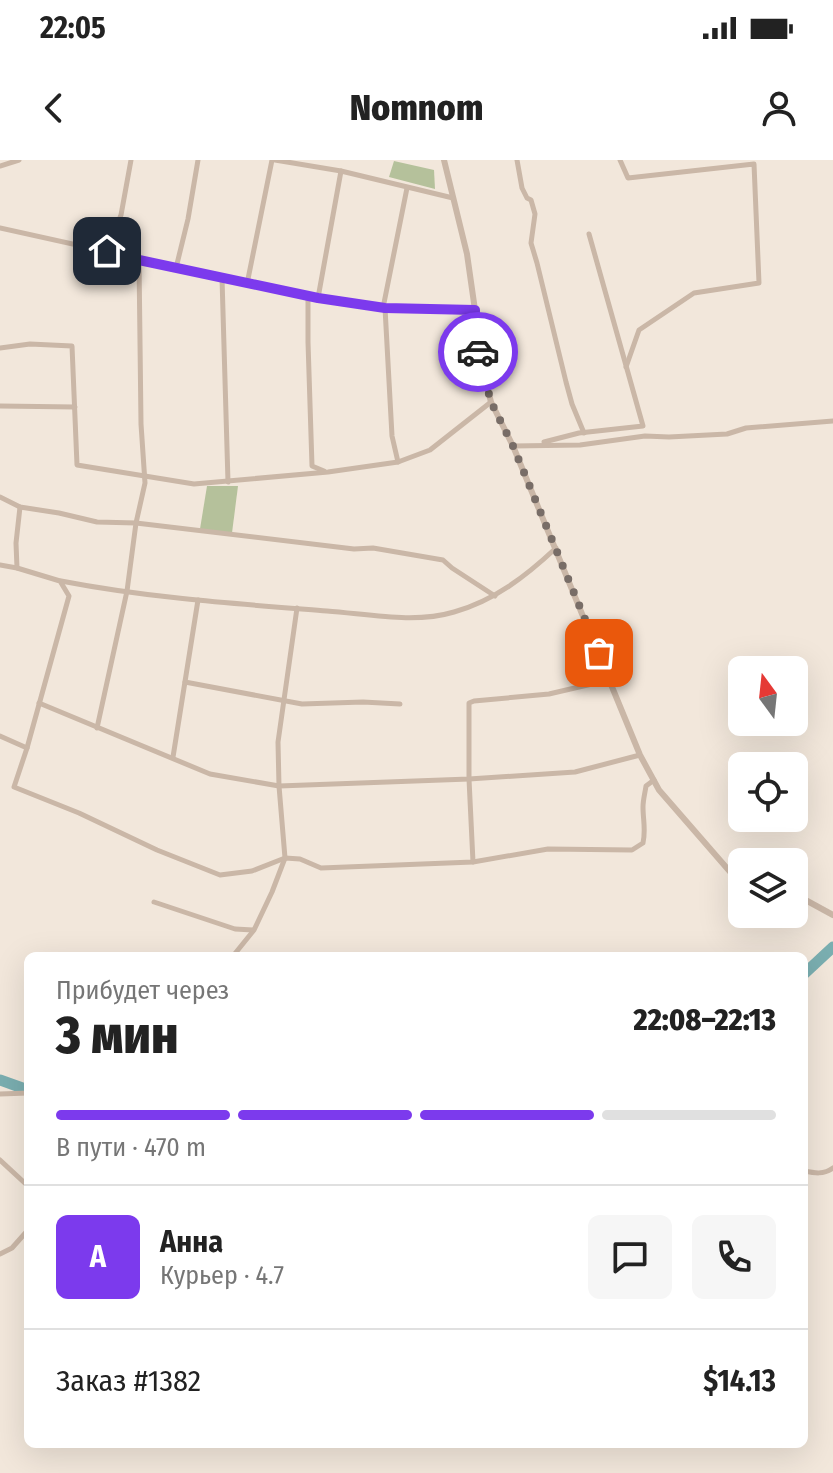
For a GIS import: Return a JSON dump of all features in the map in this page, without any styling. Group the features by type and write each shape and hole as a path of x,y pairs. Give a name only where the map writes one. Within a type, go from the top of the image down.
{"street":[{"path":"0,166 19,160"},
{"path":"107,251 121,215 131,160"},
{"path":"176,268 198,160"},
{"path":"247,284 274,160 341,171 453,198"},
{"path":"444,160 467,254 475,310 474,336 491,402 513,446 640,755 659,790 728,869"},
{"path":"517,160 522,188 531,200 535,214 531,243 572,404 584,433"},
{"path":"620,160 628,178 754,164 759,283 694,293 639,330 626,367"},
{"path":"318,298 341,171"},
{"path":"398,462 392,436 384,308 407,188"},
{"path":"0,228 318,298 384,308 475,310"},
{"path":"534,445 584,433 643,426 589,234"},
{"path":"97,728 127,591 145,483 141,424 139,260"},
{"path":"222,278 228,482"},
{"path":"308,296 312,466 328,472"},
{"path":"0,348 30,344 72,346 77,465 194,484 328,472 398,462 430,450 491,402"},
{"path":"0,406 75,407"},
{"path":"513,446 580,445 645,436 727,434 746,428 833,421"},
{"path":"0,497 20,507 97,522 136,523 354,549 373,548 443,560 496,596"},
{"path":"17,568 20,507"},
{"path":"0,565 60,581 127,591 417,618 453,613 496,596 556,548"},
{"path":"60,581 69,596 14,787 220,875 252,871 285,858 300,859 321,868 473,862 548,849 632,850 643,843 646,831 644,797 646,786 654,780"},
{"path":"173,757 198,600"},
{"path":"236,952 254,930 285,858 278,742 297,608"},
{"path":"473,862 469,703 549,694 609,680"},
{"path":"185,682 302,704 400,704"},
{"path":"39,703 210,774 279,786 575,772 640,755"},
{"path":"0,736 27,748"},
{"path":"808,901 833,915"},
{"path":"154,902 206,921 235,929 254,930"},
{"path":"0,1094 24,1093"},
{"path":"0,1160 24,1182"},
{"path":"808,1172 828,1172 833,1168"},
{"path":"0,1254 12,1248 24,1234"}],"green space":[{"path":"394,161 434,170 435,189 389,177"},
{"path":"207,486 238,486 232,533 200,529"}],"waterway":[{"path":"808,970 833,947"},
{"path":"0,1080 24,1089"}],"way so far":[{"path":"478,352 491,402 513,446 599,653"}],"route":[{"path":"107,251 318,298 385,308 475,310 474,336 478,352"}]}
